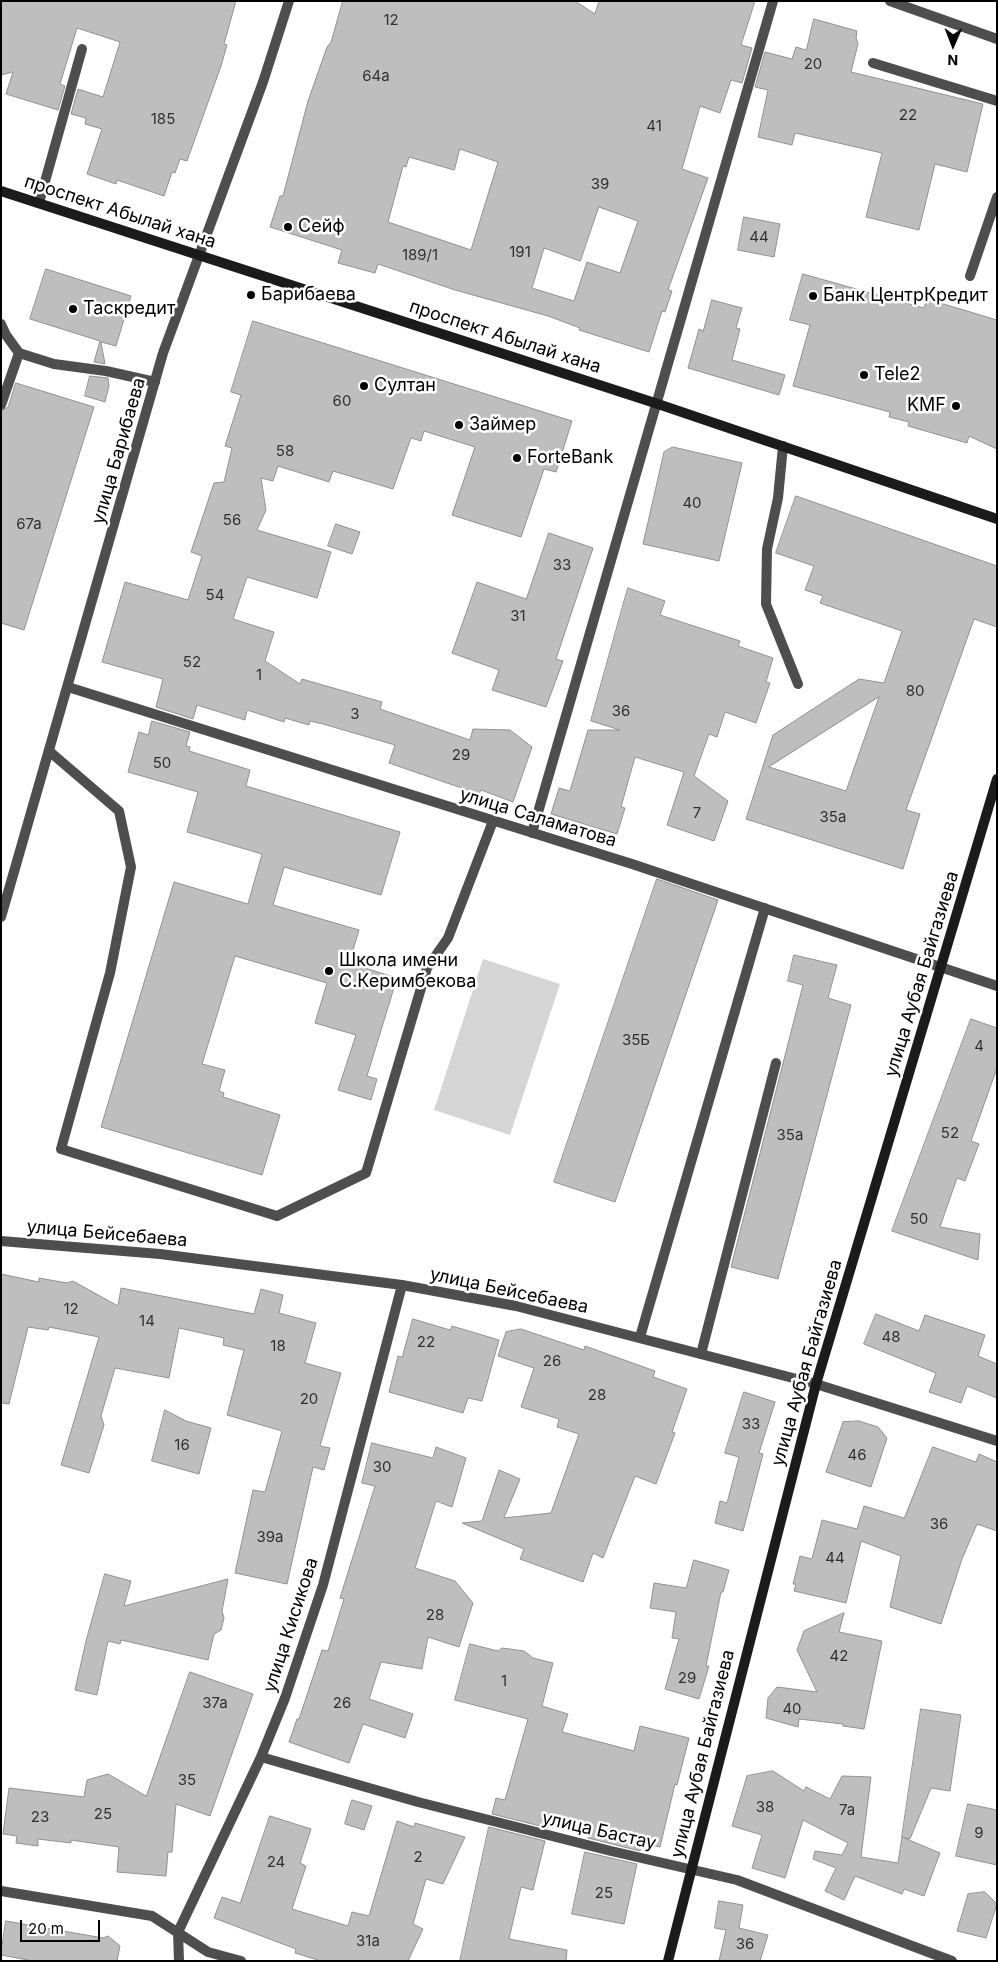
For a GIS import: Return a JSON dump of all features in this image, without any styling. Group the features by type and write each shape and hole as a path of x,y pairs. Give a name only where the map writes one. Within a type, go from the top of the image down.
{"main road":[{"name":"проспект Абылай хана","path":"1,191 658,404 997,519"},
{"name":"улица Аубая Байгазиева","path":"668,1961 690,1869 816,1384 997,779"}],"street":[{"name":"улица Барибаева","path":"1,917 163,353 262,82 289,1"},
{"path":"532,833 658,404 773,1"},
{"path":"890,1 997,39"},
{"path":"39,203 82,49"},
{"path":"873,63 997,101"},
{"path":"970,276 997,197"},
{"path":"1,324 6,335 19,353 54,364 106,371 155,382"},
{"path":"1,405 19,353"},
{"path":"783,446 778,498 767,549 766,604 798,684"},
{"name":"улица Саламатова","path":"68,687 532,833 765,908 941,969 997,986"},
{"path":"50,751 119,811 131,868 110,973 61,1149 277,1216 366,1172 427,968 448,938 493,821"},
{"path":"640,1337 765,908"},
{"path":"701,1354 776,1063"},
{"name":"улица Бейсебаева","path":"1,1241 160,1254 402,1285 516,1306 816,1384 997,1441"},
{"name":"улица Кисикова","path":"179,1961 178,1932 261,1757 285,1698 322,1585 402,1285"},
{"name":"улица Бастау","path":"261,1757 428,1805 611,1851 737,1880 952,1961"},
{"path":"1,1891 152,1916 208,1952 241,1961"}],"shaded area":[{"path":"483,959 560,984 510,1135 434,1110"}],"building":[{"path":"1,1 236,1 224,44 227,45 221,66 187,161 180,159 175,173 172,172 164,196 117,180 116,184 87,174 102,129 85,124 86,118 71,114 78,89 103,97 120,42 77,28 60,84 65,86 58,110 6,94 13,72 1,75"},
{"path":"343,1 575,1 595,14 599,1 755,1 741,45 752,48 742,83 731,80 720,113 700,106 682,169 708,178 668,290 672,291 665,312 662,311 649,352 579,330 580,328 548,316 455,290 378,264 375,273 338,263 342,250 270,227 280,196 283,196 308,101 327,47 331,42","holes":["460,149 498,162 471,250 388,222 403,166 406,167 409,157 454,170","599,207 638,221 620,273 587,262 574,301 532,288 544,248 580,261"]},
{"path":"814,19 857,31 856,38 858,44 851,72 983,104 967,172 935,164 919,230 866,217 882,153 795,133 792,145 758,137 768,90 755,87 765,52 792,59 796,47 806,50"},
{"path":"744,217 780,224 774,257 738,250"},
{"path":"46,269 131,296 116,346 101,342 105,364 94,362 100,341 30,319"},
{"path":"803,274 924,308 927,299 997,320 997,449 969,436 967,443 908,426 909,422 889,417 890,412 793,386 810,325 790,320"},
{"path":"712,300 742,308 736,328 740,329 732,360 785,375 779,395 688,368 699,329 703,331"},
{"path":"253,321 572,421 556,472 544,469 521,537 452,515 475,447 424,431 421,441 411,438 393,489 333,471 329,482 278,466 273,481 261,478 266,510 257,530 331,552 317,598 247,577 233,619 274,632 265,661 300,684 302,679 382,702 380,709 470,740 473,729 510,730 532,747 513,802 481,790 479,794 389,763 395,745 323,724 310,721 309,725 285,718 284,722 247,710 245,720 197,705 193,719 156,707 163,679 102,662 125,582 188,600 202,556 191,552 214,483 224,482 232,448 225,446 241,395 231,392"},
{"path":"90,376 108,378 109,386 105,402 85,396"},
{"path":"16,383 94,407 24,630 1,623 1,412 8,407"},
{"path":"673,447 742,463 719,561 643,544 664,452"},
{"path":"796,496 997,566 997,627 974,619 906,810 920,814 903,869 746,819 773,735 859,679 884,683 902,631 820,603 823,596 805,590 814,566 776,553","holes":["879,697 846,791 769,767"]},
{"path":"336,524 360,532 352,554 328,546"},
{"path":"549,533 593,548 556,659 563,661 546,707 492,690 499,670 452,653 477,582 526,599"},
{"path":"628,588 665,601 660,615 740,641 738,646 773,658 766,682 770,683 756,723 725,712 717,737 709,734 694,776 728,801 714,841 667,825 684,772 635,757 621,807 625,808 617,834 551,814 559,788 570,791 588,730 620,730 591,721"},
{"name":"Школа имени С.Керимбекова","path":"152,721 190,732 186,746 190,747 189,751 250,770 246,786 400,832 381,895 284,867 273,905 359,930 349,963 397,978 367,1076 377,1079 371,1100 338,1090 356,1035 315,1023 327,983 235,956 202,1064 225,1070 219,1091 224,1093 223,1097 280,1115 262,1175 101,1127 174,882 248,904 262,854 187,832 198,792 128,772 139,732 148,735"},
{"path":"657,879 718,900 615,1202 554,1182"},
{"path":"794,955 837,965 828,998 851,1005 778,1279 731,1267 803,985 788,981"},
{"path":"971,1019 997,1028 997,1068 971,1141 979,1144 965,1181 957,1178 940,1227 980,1234 978,1260 892,1231"},
{"path":"1,1274 39,1282 39,1278 67,1283 73,1281 118,1306 121,1288 254,1314 261,1289 283,1295 279,1313 316,1323 305,1363 341,1373 320,1446 330,1448 324,1470 313,1467 287,1584 235,1573 253,1490 265,1492 282,1431 227,1415 244,1350 223,1345 224,1338 179,1328 169,1378 115,1368 101,1416 104,1425 89,1473 61,1465 99,1337 49,1327 48,1330 28,1327 9,1404 1,1403"},
{"path":"876,1314 919,1331 925,1315 985,1335 978,1356 997,1364 997,1398 967,1386 961,1403 929,1392 936,1373 864,1344"},
{"path":"413,1319 450,1330 452,1326 499,1340 482,1401 468,1398 463,1413 389,1392 398,1356 402,1357"},
{"path":"521,1329 584,1350 585,1346 655,1371 653,1377 687,1389 672,1432 675,1433 656,1484 635,1476 603,1558 593,1553 583,1582 520,1559 524,1549 462,1523 482,1521 499,1470 520,1479 504,1518 551,1513 579,1434 557,1427 559,1419 521,1407 534,1368 498,1356 506,1332"},
{"path":"744,1392 775,1402 759,1453 763,1454 743,1531 715,1523 720,1501 727,1503 739,1457 725,1453"},
{"path":"165,1410 186,1421 211,1428 199,1474 152,1461"},
{"path":"859,1421 878,1427 887,1438 871,1487 826,1472 843,1422"},
{"path":"372,1443 433,1458 436,1447 466,1458 452,1507 436,1501 415,1568 455,1581 473,1603 459,1647 428,1637 422,1669 381,1662 369,1699 413,1714 405,1738 363,1724 349,1763 289,1742 297,1719 299,1719 322,1650 328,1651 344,1599 340,1598 375,1486 362,1483"},
{"path":"933,1447 976,1462 979,1454 997,1462 997,1531 977,1524 962,1559 941,1624 890,1607 901,1556 861,1541 846,1603 794,1591 796,1584 793,1584 800,1556 812,1559 822,1520 857,1529 864,1506 904,1518"},
{"path":"694,1560 729,1570 723,1592 721,1592 706,1666 709,1666 699,1699 665,1689 679,1639 672,1638 676,1612 650,1608 654,1583 686,1588"},
{"path":"105,1574 131,1581 124,1606 228,1579 222,1611 224,1618 221,1630 214,1634 208,1660 121,1640 120,1644 108,1641 97,1695 75,1690 86,1641"},
{"path":"844,1613 839,1632 882,1641 864,1729 843,1726 843,1724 799,1719 798,1727 766,1718 768,1698 777,1687 817,1692 797,1650 804,1631"},
{"path":"470,1644 498,1651 502,1648 524,1651 533,1658 553,1663 542,1706 568,1714 562,1732 634,1751 640,1726 689,1738 677,1785 675,1784 660,1847 642,1843 640,1851 588,1838 590,1832 549,1822 548,1828 492,1814 496,1798 505,1800 528,1719 455,1700"},
{"path":"190,1672 253,1694 210,1816 176,1804 172,1852 168,1852 166,1876 117,1872 119,1847 71,1840 71,1843 38,1839 38,1846 16,1843 17,1836 3,1834 9,1788 84,1797 87,1780 108,1774 146,1796"},
{"path":"921,1709 961,1715 950,1791 931,1788 910,1839 902,1837"},
{"path":"773,1771 804,1791 806,1787 830,1799 842,1776 871,1777 861,1857 898,1863 902,1837 940,1853 924,1896 904,1889 902,1894 855,1876 844,1900 825,1891 836,1868 813,1859 815,1851 842,1855 848,1843 803,1820 785,1878 752,1868 762,1835 732,1826 747,1776"},
{"path":"352,1800 372,1806 364,1830 345,1824"},
{"path":"968,1804 997,1810 997,1865 956,1856"},
{"path":"270,1816 311,1829 300,1863 306,1866 292,1909 348,1926 352,1912 369,1916 397,1821 414,1827 415,1823 465,1837 443,1884 426,1879 413,1924 423,1929 408,1961 321,1961 295,1953 296,1949 214,1918 222,1897 240,1903"},
{"path":"489,1827 545,1841 533,1890 521,1887 509,1939 567,1950 566,1961 460,1961"},
{"path":"585,1852 637,1864 624,1924 572,1914"},
{"path":"985,1892 997,1904 986,1938 957,1931 968,1894"},
{"path":"719,1901 743,1905 739,1928 768,1935 760,1961 719,1961 726,1930 715,1928"},
{"path":"6,1921 103,1938 108,1936 120,1946 117,1961 33,1961 1,1955"}],"place":[{"name":"Сейф","path":"288,227"},
{"name":"Барибаева","path":"251,295"},
{"name":"Банк ЦентрКредит","path":"813,296"},
{"name":"Таскредит","path":"73,309"},
{"name":"Tele2","path":"864,375"},
{"name":"Султан","path":"364,386"},
{"name":"KMF","path":"956,406"},
{"name":"Займер","path":"459,425"},
{"name":"ForteBank","path":"517,458"},
{"name":"Школа имени С.Керимбекова","path":"329,971"}]}
